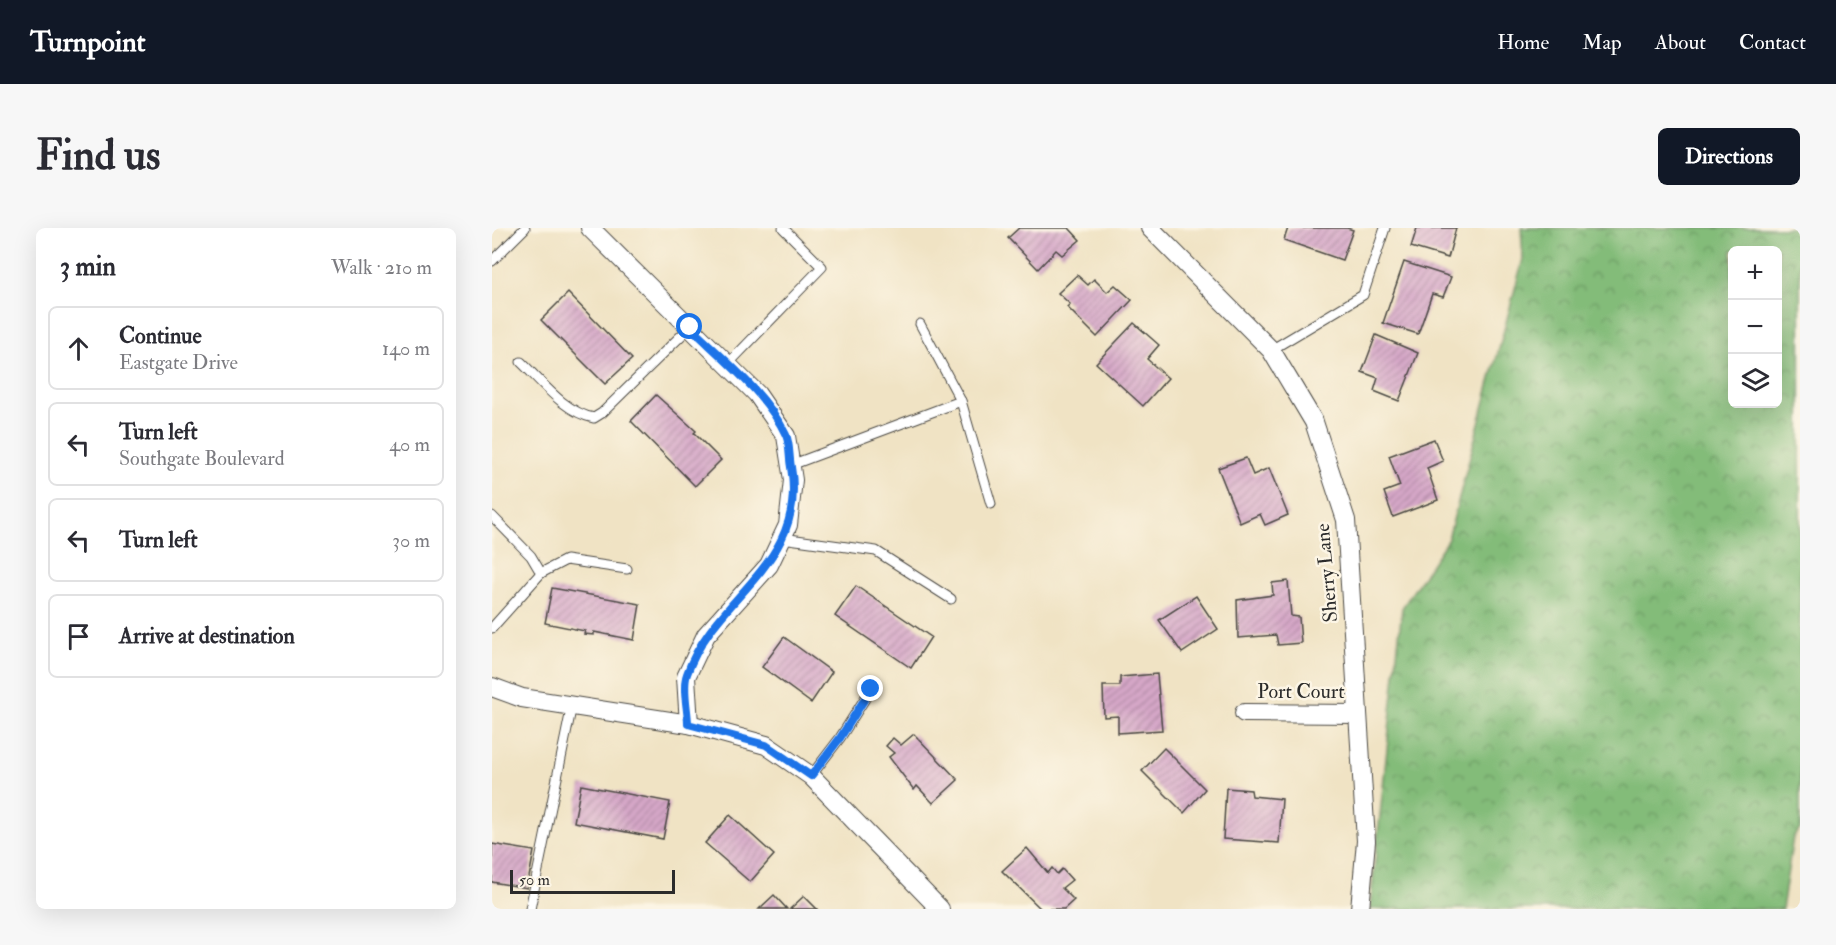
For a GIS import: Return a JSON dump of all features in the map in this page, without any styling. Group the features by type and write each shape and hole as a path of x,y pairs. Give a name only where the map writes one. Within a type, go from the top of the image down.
{"street":[{"path":"590,228 757,394 786,436 794,480 788,525 769,565 706,635 686,677 688,724"},
{"name":"Sherry Lane","path":"1150,228 1271,350 1314,422 1346,520 1366,841 1360,909"},
{"path":"492,687 522,698 688,724 766,745 811,776 940,909"},
{"name":"Port Court","path":"1244,713 1358,714"}],"lane":[{"path":"492,261 525,228"},
{"path":"728,364 822,267 783,228"},
{"path":"1271,350 1363,295 1385,228"},
{"path":"920,324 961,401 991,504"},
{"path":"521,362 562,402 585,417 594,418 690,327"},
{"path":"791,465 961,401"},
{"path":"492,516 531,556 541,573"},
{"path":"782,538 876,551 951,599"},
{"path":"492,628 541,573 566,560 627,569"},
{"path":"811,776 840,738 871,689"},
{"path":"530,909 572,705"}],"green space":[{"path":"1521,228 1800,228 1800,829 1793,837 1782,909 1370,909 1402,608 1448,539 1523,259"}],"building":[{"path":"1019,228 1069,228 1080,240 1062,255 1056,250 1038,269 1008,238"},
{"path":"1288,228 1347,228 1353,230 1342,260 1284,240"},
{"path":"1417,228 1456,228 1448,258 1411,247"},
{"path":"1404,262 1451,277 1443,297 1432,294 1418,334 1383,323"},
{"path":"1077,275 1088,285 1094,279 1107,292 1115,285 1132,300 1097,337 1067,307 1070,304 1058,293"},
{"path":"568,293 632,359 605,384 541,320"},
{"path":"1134,323 1159,345 1147,359 1168,378 1143,406 1096,363"},
{"path":"1376,335 1418,353 1399,401 1374,391 1378,378 1362,372"},
{"path":"656,395 696,431 694,433 721,460 695,486 631,421"},
{"path":"1434,439 1443,461 1427,468 1438,500 1393,517 1384,492 1400,486 1389,456"},
{"path":"1246,458 1253,475 1269,468 1288,515 1265,525 1260,514 1240,523 1218,468"},
{"path":"1288,581 1291,616 1299,617 1301,643 1278,645 1276,635 1238,638 1237,600 1273,595 1272,583"},
{"path":"856,586 931,637 911,668 835,616"},
{"path":"552,588 640,604 634,640 594,632 594,635 584,634 585,631 545,623"},
{"path":"1196,596 1218,629 1182,653 1159,620"},
{"path":"784,637 832,672 811,703 762,667"},
{"path":"1157,674 1162,730 1118,733 1118,716 1104,717 1103,686 1120,686 1120,677"},
{"path":"914,734 958,780 933,803 917,786 914,790 889,757 894,753 886,746 893,738 901,745"},
{"path":"1164,748 1205,789 1184,813 1142,771"},
{"path":"581,785 670,802 663,839 574,822"},
{"path":"1226,788 1251,790 1252,796 1282,799 1279,843 1223,839"},
{"path":"730,815 774,855 750,882 705,843"},
{"path":"492,844 534,851 527,888 492,882"},
{"path":"1027,848 1048,873 1052,868 1057,874 1062,869 1072,880 1062,888 1074,900 1064,909 1041,909 1002,871"},
{"path":"774,895 787,909 759,909"},
{"path":"804,896 817,909 790,909"}],"route":[{"path":"690,327 757,394 786,436 794,480 788,525 769,565 706,635 686,677 688,724 766,745 811,776 840,738 871,689"}]}
